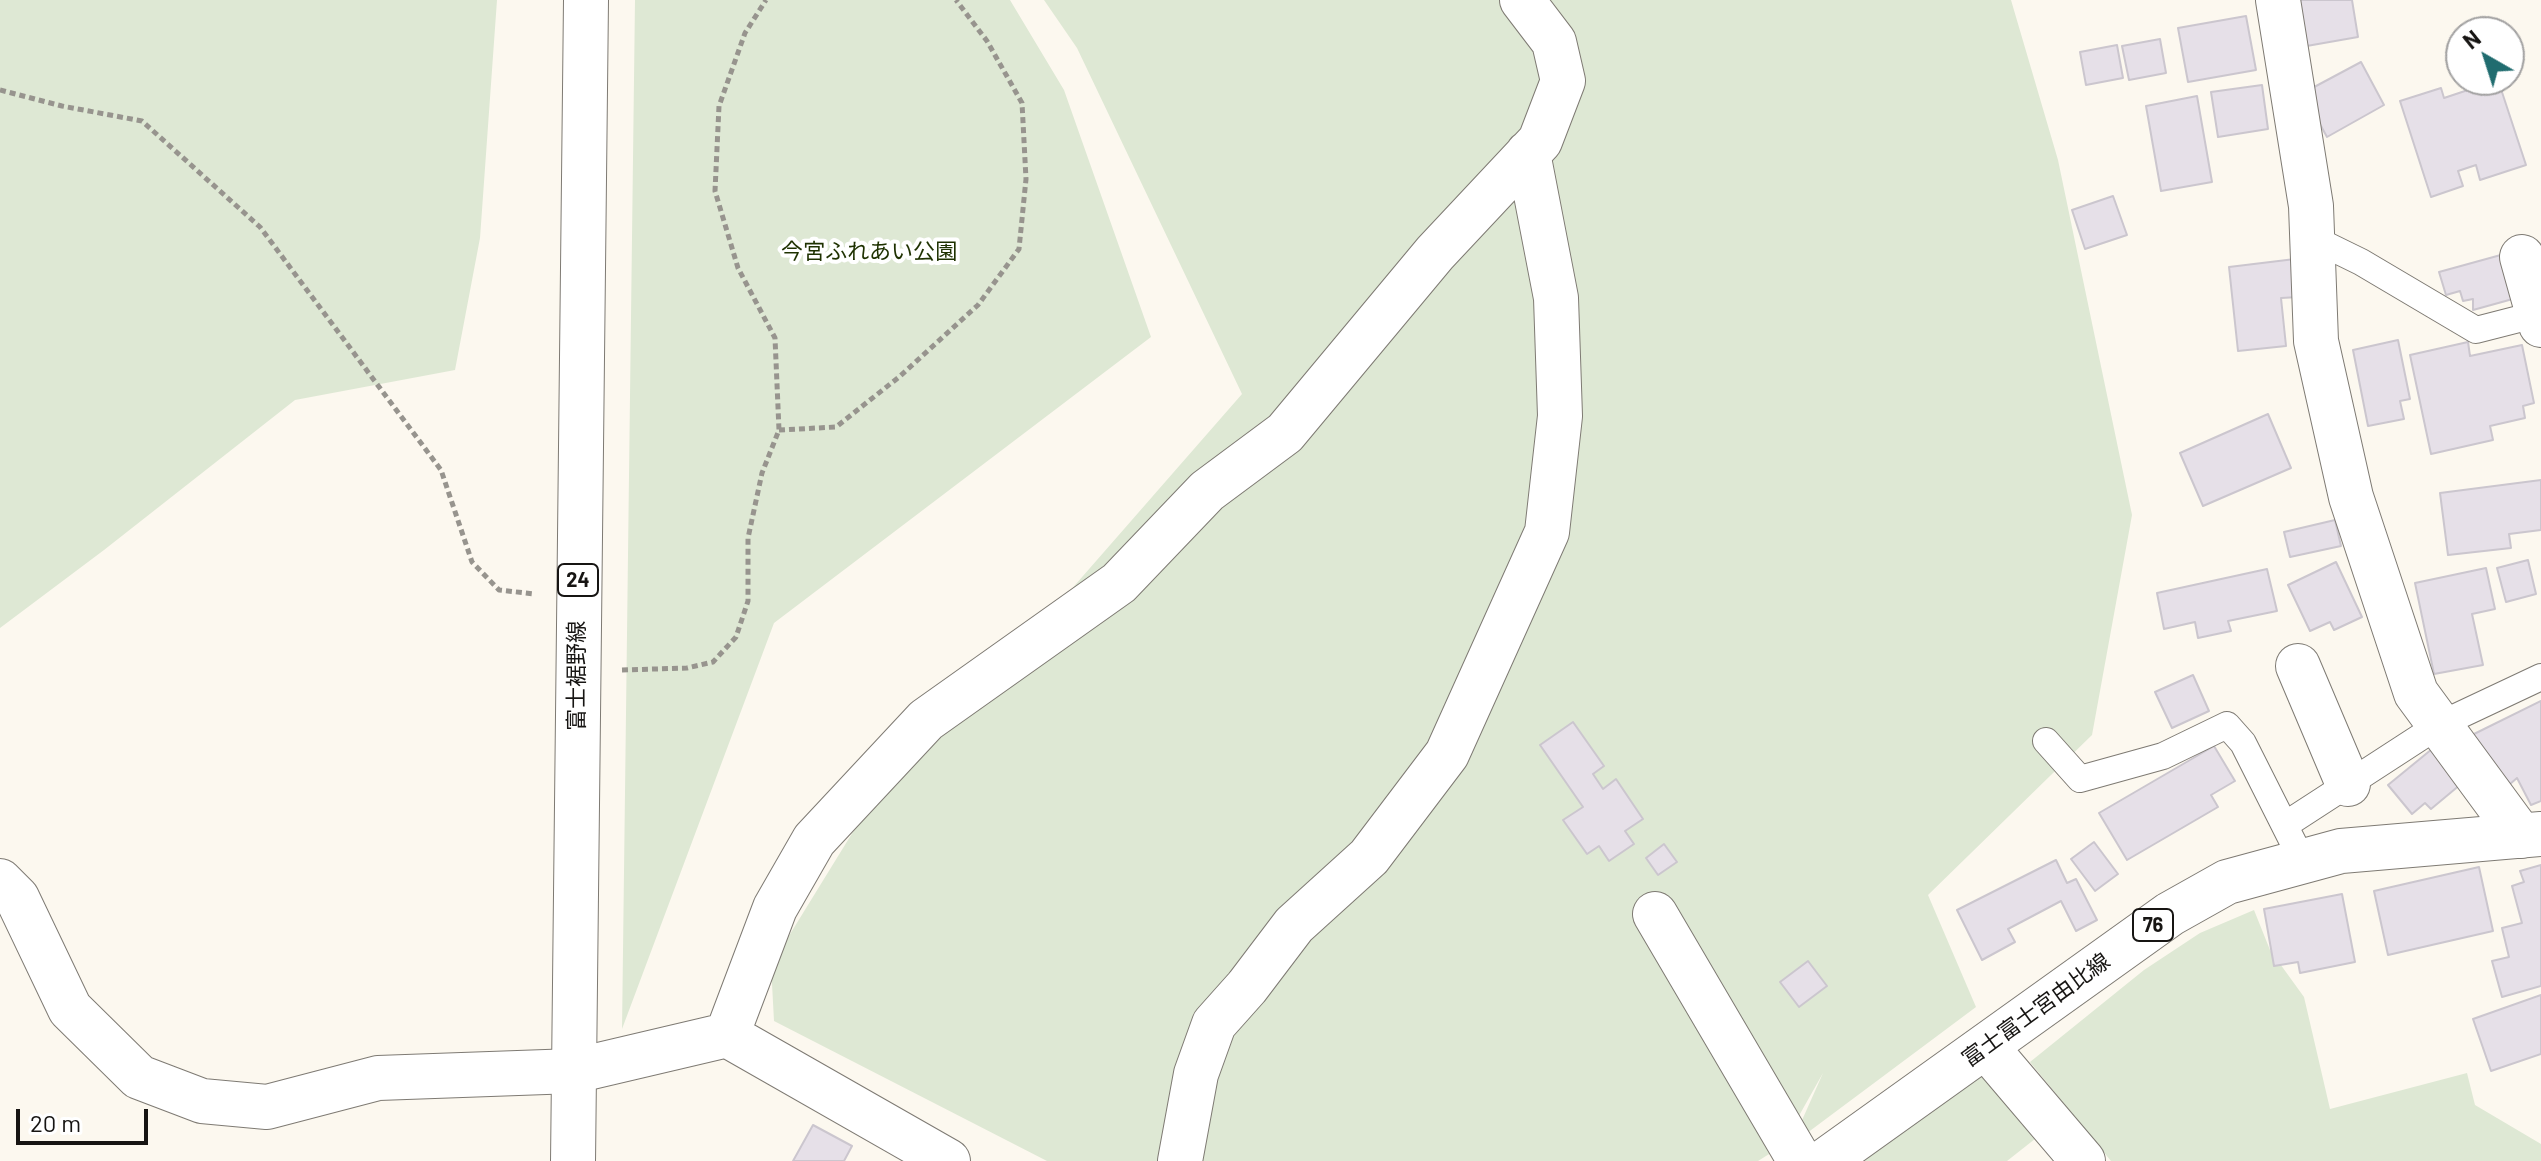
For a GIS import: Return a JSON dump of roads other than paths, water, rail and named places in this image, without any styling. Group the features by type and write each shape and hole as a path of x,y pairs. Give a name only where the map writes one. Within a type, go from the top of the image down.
{"street":[{"name":"富士裾野線","path":"573,1161 586,0"},
{"path":"727,1035 775,908 814,840 926,720 1119,583 1207,491 1285,433 1435,253 1540,141 1563,81 1554,42 1522,0"},
{"path":"2278,0 2311,206 2316,341 2351,497 2416,693 2531,835"},
{"path":"1180,1161 1196,1074 1214,1024 1247,987 1294,925 1369,857 1447,754 1547,532 1560,416 1556,298 1528,153"},
{"path":"2522,257 2540,319"},
{"path":"2298,666 2348,784"},
{"name":"富士富士宮由比線","path":"1825,1161 2170,914 2294,843 2341,851 2531,835"},
{"path":"0,881 17,898 70,1009 139,1077 202,1101 267,1107 378,1078 574,1071 727,1035 948,1161"},
{"path":"1655,914 1800,1161"},
{"path":"1986,1047 2083,1161"}],"lane":[{"path":"2312,238 2361,262 2476,330 2540,319"},
{"path":"2046,741 2080,779 2163,756 2227,725 2243,743 2294,843 2348,784 2439,725 2541,677"}],"park label":[{"name":"今宮ふれあい公園","path":"869,252"}]}
